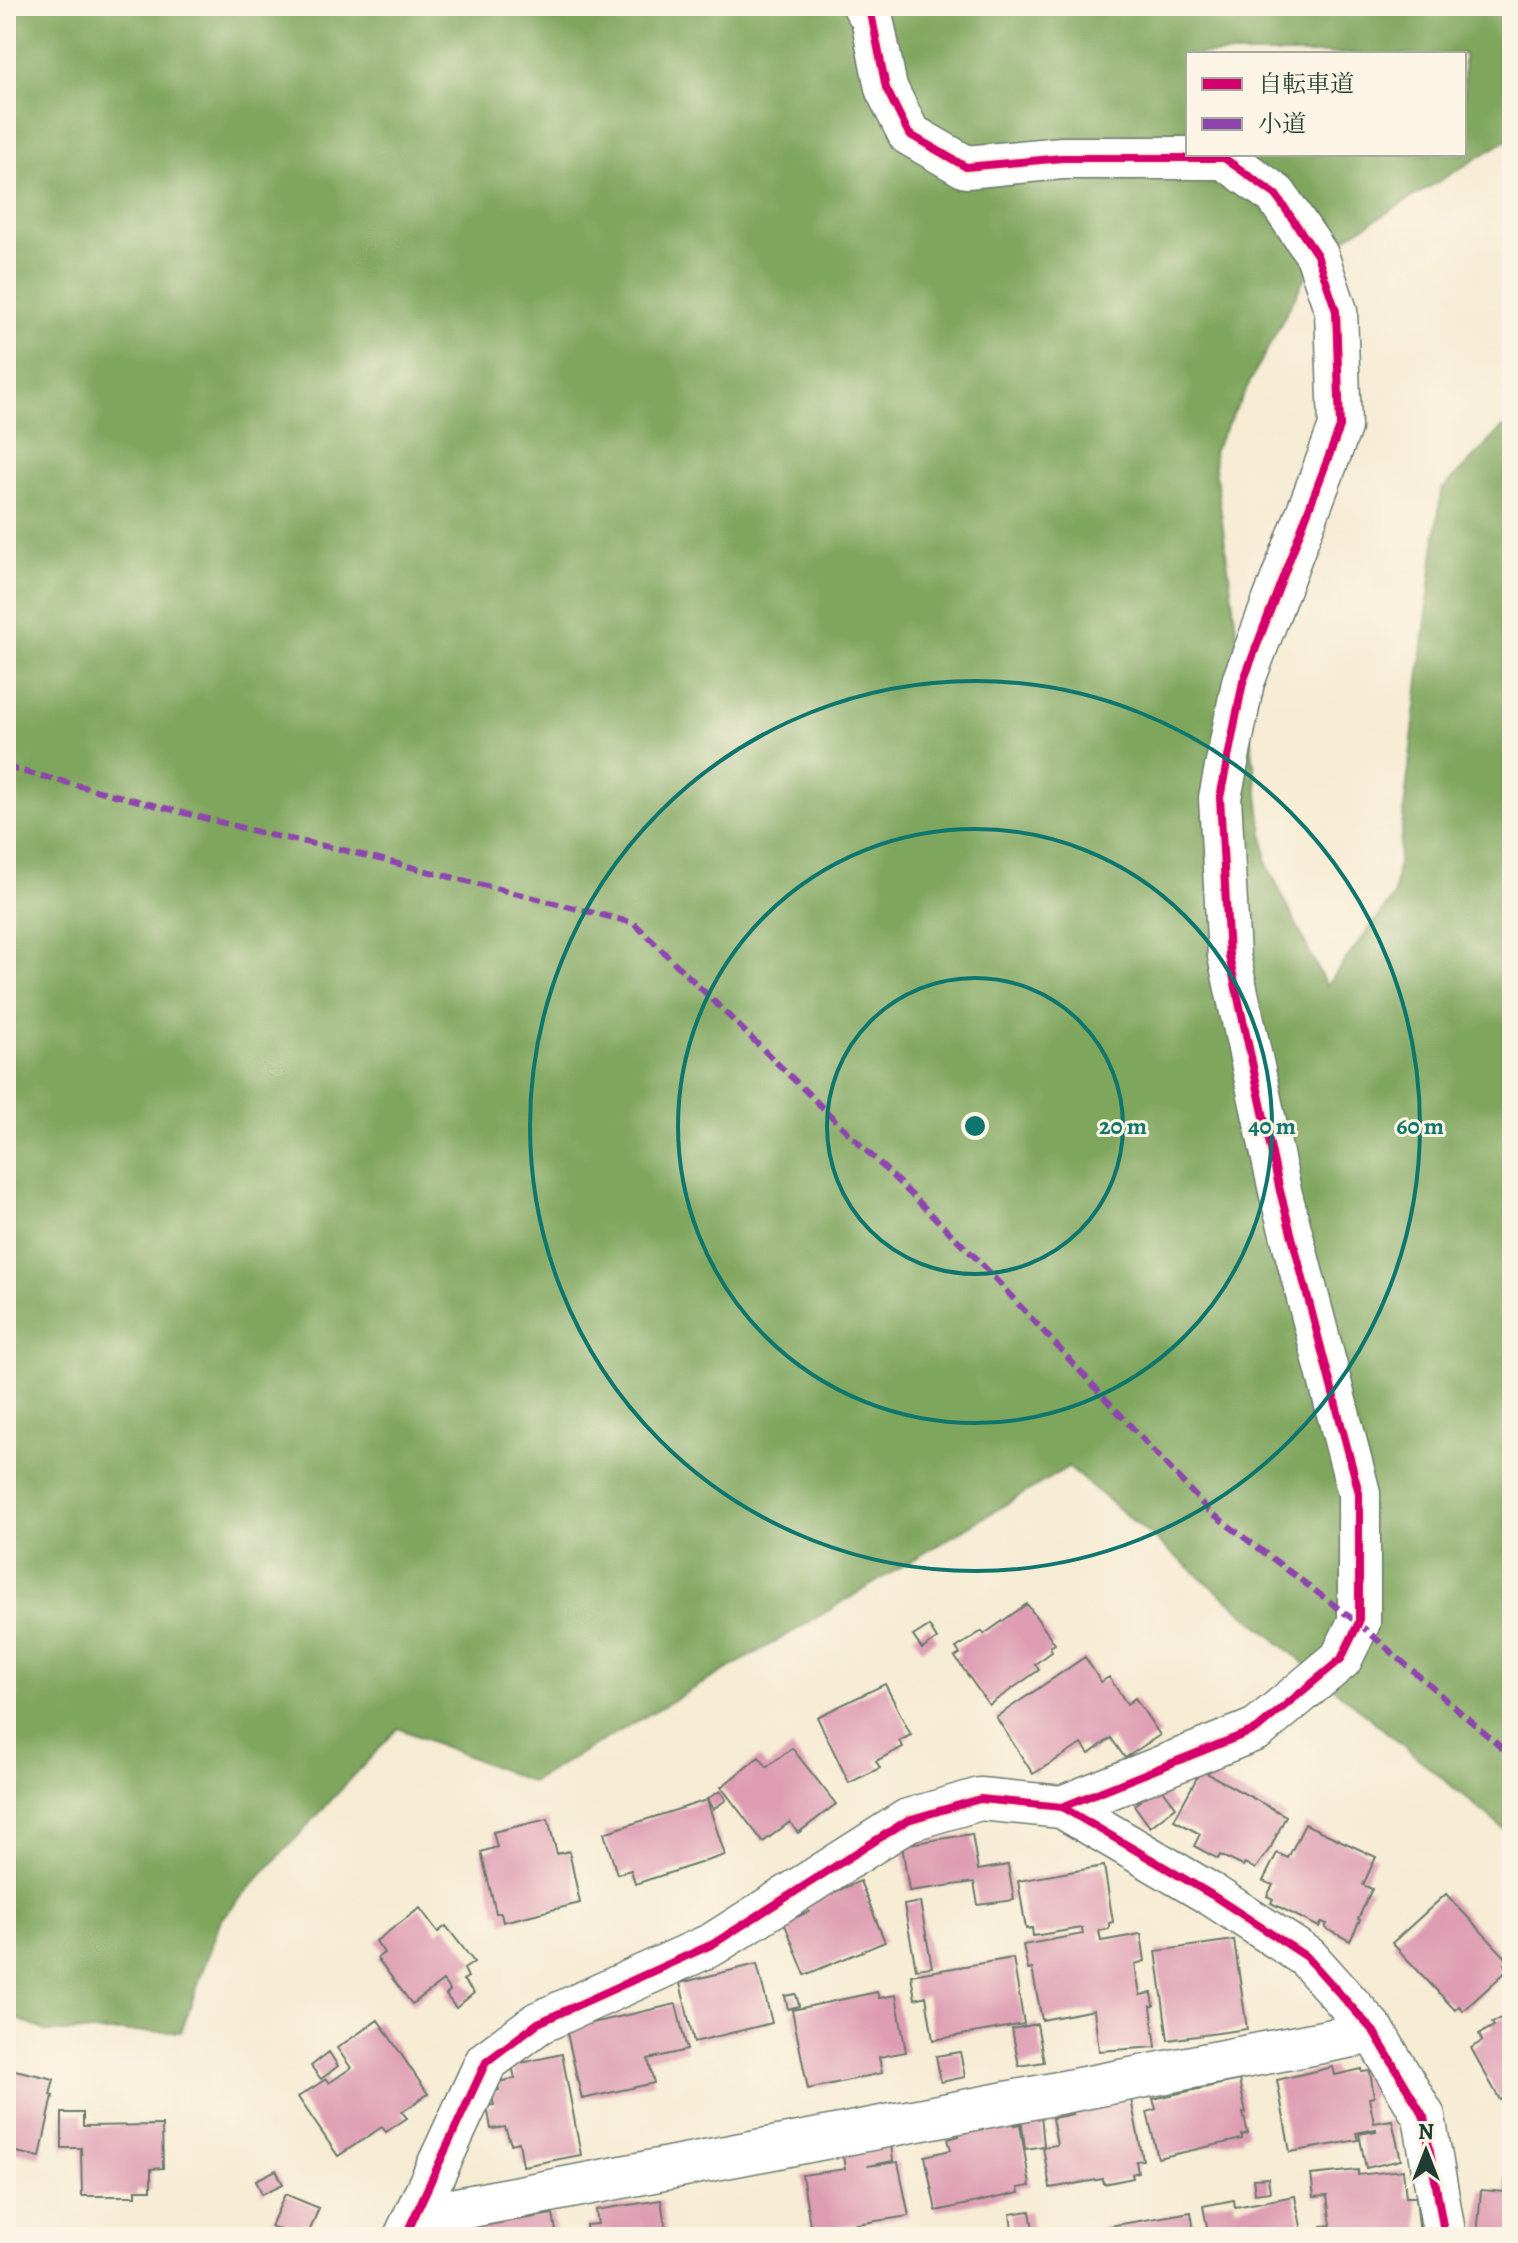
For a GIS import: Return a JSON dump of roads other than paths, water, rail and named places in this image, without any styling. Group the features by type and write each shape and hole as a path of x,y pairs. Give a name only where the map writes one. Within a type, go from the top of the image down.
{"street":[{"path":"864,6 872,18 886,88 909,134 966,167 1062,158 1224,158 1276,195 1317,255 1336,311 1340,427 1243,682 1220,798 1229,956 1280,1191 1359,1493 1359,1622 1341,1659 1257,1729 1062,1807"},
{"path":"410,2227 486,2062 538,2023 713,1944 908,1820 980,1799 1062,1807 1212,1895 1307,1957 1374,2032 1424,2117 1443,2226 1442,2237"},
{"path":"410,2227 1374,2032"}]}
